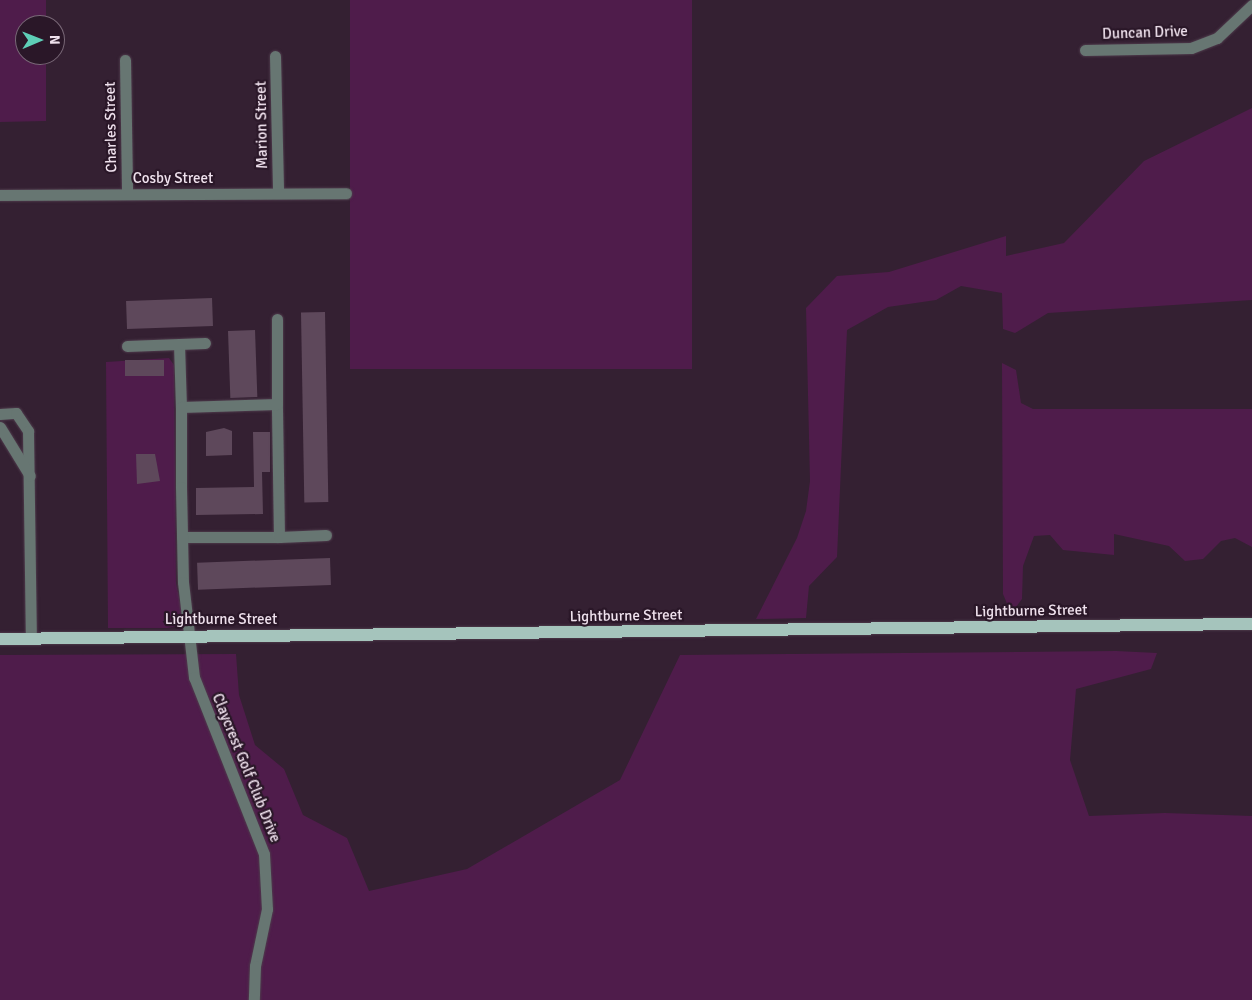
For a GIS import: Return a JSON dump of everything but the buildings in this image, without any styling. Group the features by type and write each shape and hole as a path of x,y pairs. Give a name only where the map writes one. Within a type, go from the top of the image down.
{"main road":[{"name":"Lightburne Street","path":"0,639 1252,624"}],"street":[{"name":"Duncan Drive","path":"1085,50 1191,48 1217,38 1252,5"},
{"name":"Marion Street","path":"276,56 278,193"},
{"name":"Charles Street","path":"125,60 127,194"},
{"name":"Cosby Street","path":"0,195 346,193"},
{"path":"277,319 279,536"},
{"name":"Claycrest Golf Club Drive","path":"179,344 183,582 194,677 264,854 267,909 255,966 254,1000"},
{"path":"127,346 205,344"},
{"path":"181,407 277,404"},
{"path":"0,414 16,413 22,418 28,431 31,639"},
{"path":"0,427 30,476"},
{"path":"182,537 326,535"}],"shaded area":[{"path":"0,0 46,0 46,15 15,15 15,65 46,65 46,121 0,122"},
{"path":"350,0 692,0 692,369 350,369"},
{"path":"1252,108 1252,300 1048,313 1015,333 1003,329 1002,293 961,286 936,300 888,307 847,330 837,557 809,586 806,618 756,619 797,538 806,511 810,481 806,308 837,276 889,272 1006,236 1006,256 1064,243 1144,161"},
{"path":"169,358 174,365 176,583 183,617 177,626 167,628 108,628 106,362"},
{"path":"1002,363 1016,370 1021,403 1033,409 1252,409 1252,547 1235,538 1221,541 1203,559 1185,561 1169,546 1114,534 1114,555 1063,550 1050,535 1034,536 1023,566 1022,599 1016,607 1008,606 1003,594"},
{"path":"1116,651 1157,653 1151,669 1076,689 1070,760 1089,816 1165,813 1252,816 1252,1000 0,1000 0,655 236,654 239,695 255,745 284,769 303,815 347,838 369,891 467,869 620,780 680,655"}]}
